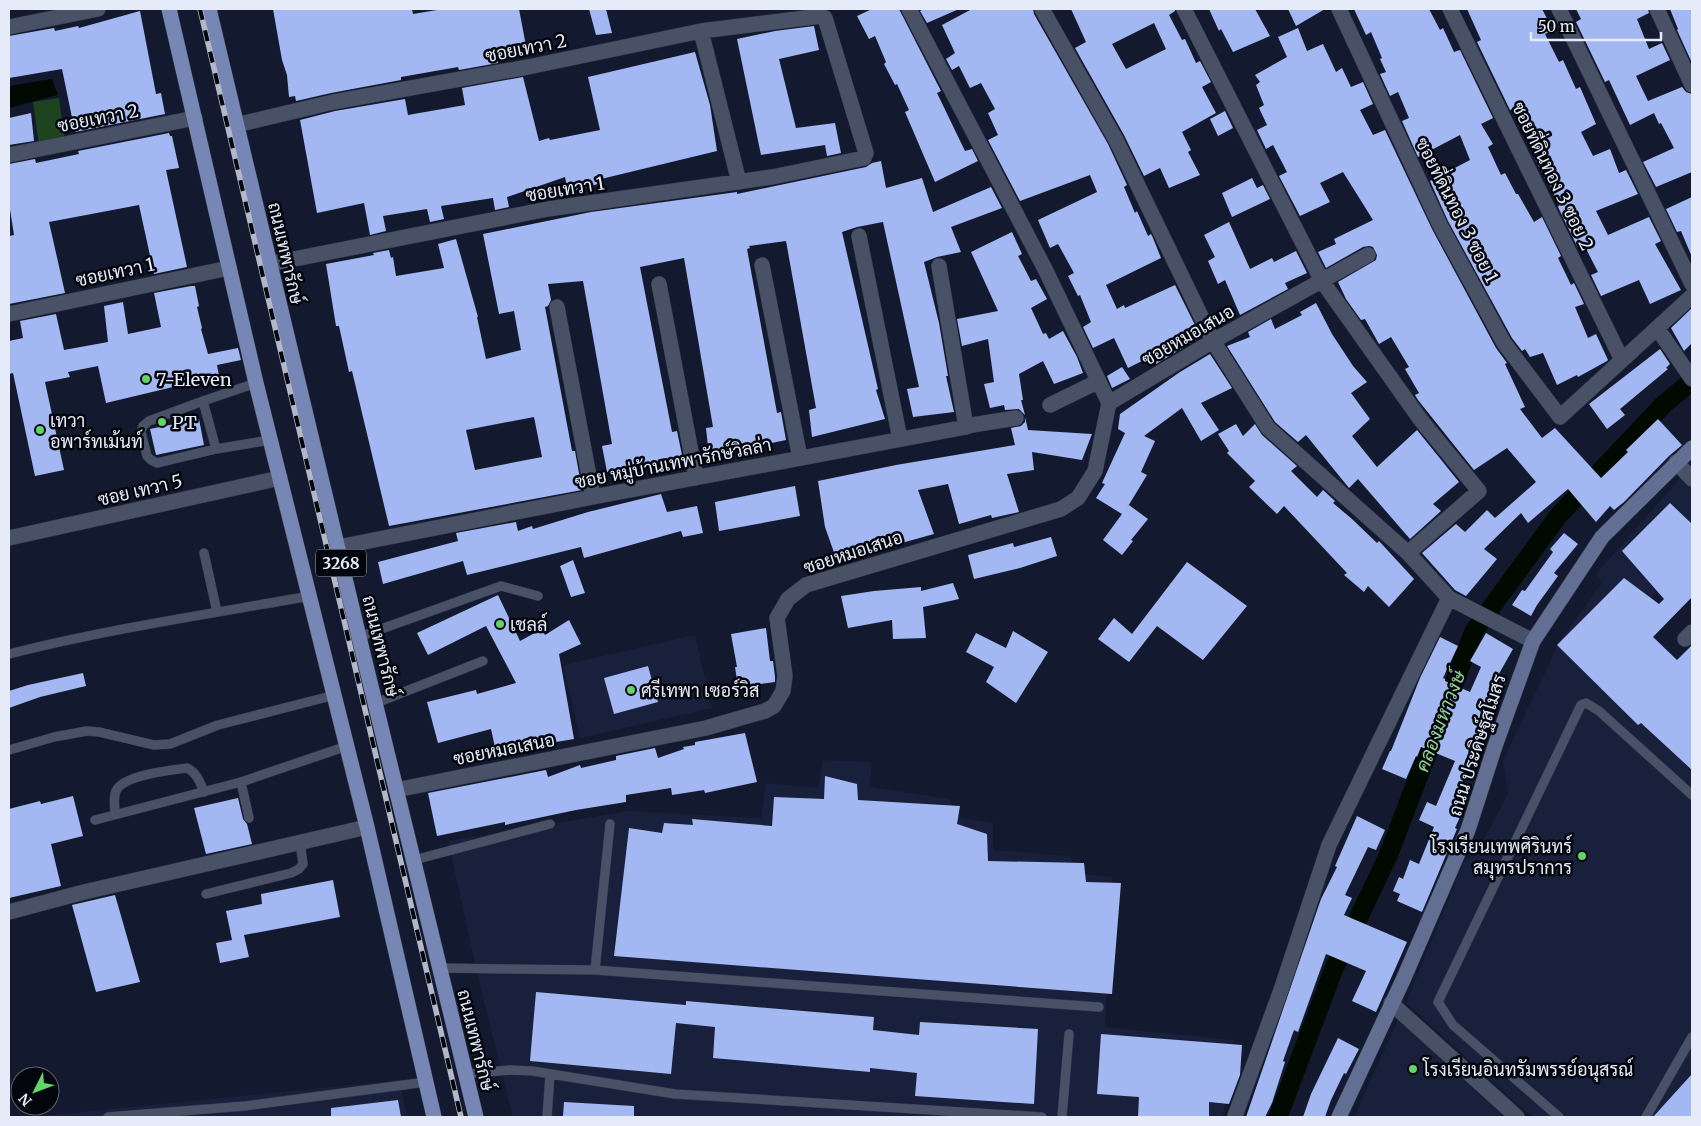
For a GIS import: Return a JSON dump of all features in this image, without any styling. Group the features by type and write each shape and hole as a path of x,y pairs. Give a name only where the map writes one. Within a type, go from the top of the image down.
{"main road":[{"name":"3268","path":"169,9 256,383 335,695 434,1117"},
{"name":"ถนนเทพารักษ์","path":"208,9 358,637 376,703 476,1117"}],"street":[{"path":"9,27 98,9"},
{"path":"909,9 1046,271 1109,403"},
{"path":"1042,9 1116,140 1213,341 1268,428 1408,553 1452,600 1533,641"},
{"path":"1184,9 1322,281 1420,419 1479,491 1408,553"},
{"name":"ซอยที่ดินทอง 3 ซอย 1","path":"1339,9 1440,225 1504,343 1560,417 1622,360"},
{"name":"ซอยที่ดินทอง 3 ซอย 2","path":"1450,9 1622,360"},
{"path":"1559,9 1692,284"},
{"path":"1657,9 1692,85"},
{"name":"ซอยเทวา 2","path":"236,125 332,102 528,67 700,31 823,17 866,155"},
{"path":"700,31 739,182"},
{"name":"ซอยเทวา 2","path":"9,155 194,118"},
{"name":"ซอยเทวา 1","path":"269,264 548,209 772,177 864,158 866,155"},
{"path":"859,236 900,439"},
{"name":"ซอยหมอเสนอ","path":"396,790 706,728 765,711 774,706 783,691 785,676 777,618 788,599 806,585 1061,509 1078,498 1095,471 1109,403 1213,341 1368,255"},
{"path":"762,265 800,458"},
{"path":"939,266 966,427"},
{"name":"ซอยเทวา 1","path":"9,314 229,268"},
{"path":"659,284 696,478"},
{"path":"1622,360 1692,296"},
{"path":"557,307 593,497"},
{"path":"1657,328 1692,379"},
{"path":"1050,405 1099,380"},
{"name":"ซอย หมู่บ้านเทพารักษ์วิลล่า","path":"338,547 1016,418"},
{"name":"ถนน ประดิษฐ์สโมสร","path":"1339,1117 1403,980 1468,830 1495,746 1533,641 1602,537 1692,448"},
{"path":"1676,462 1692,479"},
{"name":"ซอย เทวา 5","path":"9,538 280,478"},
{"path":"1235,1116 1281,990 1329,845 1452,600"},
{"path":"9,912 84,892 367,827"},
{"path":"1391,1003 1517,1117"}],"lane":[{"path":"256,383 149,421 143,426 141,432 147,456 157,462 270,440"},
{"path":"203,401 216,449"},
{"path":"204,553 217,612"},
{"path":"358,637 501,586 538,596"},
{"path":"9,654 128,627 310,596"},
{"path":"376,703 483,661"},
{"path":"9,750 54,737 87,731 154,745 170,744 218,725 335,695"},
{"path":"1559,1117 1453,1025 1438,1002 1581,705 1586,703 1599,711 1692,795"},
{"path":"95,820 241,782 347,746"},
{"path":"115,814 114,800 117,790 122,784 131,779 186,768 198,777 204,792"},
{"path":"241,782 249,818"},
{"path":"414,860 550,824"},
{"path":"595,970 610,824"},
{"path":"206,894 291,873 299,869 303,864 300,842"},
{"path":"440,968 595,970 1099,1007"},
{"path":"1062,1117 1069,1034"},
{"path":"1646,1117 1692,1037"},
{"path":"465,1074 510,1070 550,1074 675,1094 893,1113 1042,1117"},
{"path":"547,1117 550,1074"},
{"path":"108,1117 245,1106 426,1082"}],"shaded area":[{"path":"52,79 58,95 9,108 9,86"},
{"name":"โรงเรียนเทพศิรินทร์ สมุทรปราการ","path":"1692,465 1692,558 1633,614 1692,676 1692,1117 1532,1117 1406,1003 1463,864 1480,848 1508,793 1503,761 1557,645 1602,583 1596,574"},
{"path":"695,635 712,708 580,738 563,665"},
{"path":"823,760 872,762 870,787 949,799 956,817 993,823 993,850 1070,856 1077,874 1112,877 1105,1027 1235,1040 1223,1117 513,1117 477,973 448,841 629,811 761,818 766,783 818,788"},
{"name":"โรงเรียนอินทรัมพรรย์อนุสรณ์","path":"1398,1020 1504,1117 1354,1117"},
{"path":"400,1080 407,1117 31,1117 60,1116 60,1114"}],"green space":[{"path":"59,98 65,142 39,146 33,102"}],"building":[{"path":"273,9 412,9 413,14 443,9 519,9 526,46 496,50 498,63 459,70 458,67 401,77 401,80 296,101 295,96 289,97 287,75 282,60"},
{"path":"589,9 606,9 612,33 596,35"},
{"path":"872,9 899,9 941,91 937,93 965,151 972,149 978,161 935,182 905,112 909,110 897,84 895,85 884,64 886,62 875,36 869,39 857,16"},
{"path":"923,9 959,9 927,23 920,11"},
{"path":"972,9 1033,9 1034,14 1108,144 1127,185 1124,187 1135,213 1137,211 1148,236 1151,234 1161,258 1106,285 1117,309 1124,305 1125,308 1175,285 1201,337 1156,364 1152,356 1128,368 1114,338 1093,348 1083,327 1091,322 1080,295 1078,296 1068,276 1074,273 1058,244 1050,248 1038,220 1097,192 1090,175 1020,201 988,140 998,135 988,113 995,109 981,83 970,88 959,66 952,70 946,59 955,53 942,25"},
{"path":"1071,9 1175,9 1169,15 1182,40 1185,39 1196,63 1200,61 1211,82 1202,87 1216,113 1182,132 1191,150 1188,152 1200,175 1169,188 1160,168 1144,176 1124,135 1075,48 1086,42","holes":["1154,23 1166,49 1126,69 1112,44"]},
{"path":"1209,9 1255,9 1270,36 1233,52 1221,29 1219,31"},
{"path":"1288,9 1325,9 1296,26"},
{"path":"1354,9 1429,9 1440,30 1443,28 1454,52 1460,50 1493,118 1481,124 1493,144 1488,147 1501,175 1505,173 1534,222 1542,217 1561,256 1558,258 1571,285 1574,283 1584,304 1575,307 1588,338 1596,334 1607,361 1578,377 1577,375 1557,385 1543,353 1530,357 1525,349 1522,351 1512,338 1448,221 1430,181 1470,160 1460,135 1418,157 1402,121 1409,118 1398,92 1390,96 1380,74 1386,72 1380,59 1382,58 1371,32 1366,35"},
{"path":"1467,9 1542,9 1553,30 1545,34 1559,62 1563,60 1576,89 1580,87 1596,124 1581,132 1593,156 1610,149 1619,173 1626,170 1638,194 1596,211 1608,235 1649,217 1661,241 1655,244 1681,290 1650,304 1639,280 1601,296 1591,275 1598,272 1584,245 1578,248 1558,207 1548,180 1546,180 1534,157 1538,155 1521,118 1518,120 1513,109 1510,110 1477,42 1481,40"},
{"path":"1576,9 1648,9 1649,13 1637,19 1649,49 1662,43 1670,60 1636,76 1648,101 1682,87 1686,92 1692,94 1692,172 1656,187 1643,162 1674,148 1654,113 1630,125 1609,80 1605,82 1576,22 1581,19"},
{"path":"1670,9 1692,9 1692,63 1677,30"},
{"path":"140,11 156,94 161,93 165,114 75,132 62,69 9,78 9,36 54,28 55,31 78,26 79,28"},
{"path":"814,26 819,50 779,59 796,128 835,123 841,153 827,156 825,145 761,155 737,39 775,31"},
{"path":"1298,28 1307,51 1323,44 1336,72 1342,68 1351,87 1363,82 1373,104 1360,110 1373,135 1385,130 1432,229 1496,348 1507,363 1505,364 1525,407 1520,409 1542,438 1555,428 1601,478 1658,419 1682,445 1624,502 1614,510 1610,506 1596,522 1568,489 1528,523 1521,513 1484,549 1497,559 1466,596 1455,590 1422,553 1456,524 1465,532 1487,510 1495,518 1536,482 1507,448 1474,470 1418,400 1415,395 1419,393 1405,369 1409,367 1391,337 1379,344 1365,319 1361,320 1346,299 1338,282 1376,260 1377,255 1373,247 1363,247 1326,268 1318,252 1336,244 1334,239 1373,220 1343,172 1320,183 1330,202 1300,216 1279,176 1287,172 1273,145 1266,149 1257,130 1267,125 1259,108 1264,105 1256,85 1260,82 1255,75 1287,57 1278,37"},
{"path":"695,52 710,105 717,151 597,180 598,184 568,192 565,177 507,197 509,207 495,210 493,198 441,206 444,219 430,222 427,209 383,216 386,231 370,235 364,203 317,213 300,120 335,111 405,99 408,115 465,105 462,88 523,77 539,141 549,138 550,140 600,130 588,77"},
{"path":"1225,111 1233,128 1218,136 1210,119"},
{"path":"31,113 34,141 9,145 9,118"},
{"path":"169,133 172,136 179,168 166,170 187,267 154,274 139,205 49,222 65,293 9,304 9,236 14,235 9,203 9,164 35,159 36,163 79,154 78,151"},
{"path":"881,161 886,188 922,178 933,212 991,187 1002,208 951,227 961,252 924,262 939,323 948,376 946,376 954,412 913,417 907,389 919,387 883,222 842,232 878,389 876,390 885,419 812,437 809,410 816,408 786,241 749,246 750,248 747,249 777,413 781,412 786,440 709,456 706,428 713,427 684,258 640,267 672,432 677,431 683,460 607,472 602,446 612,444 583,281 548,284 551,300 548,306 545,307 572,451 575,451 582,490 389,526 352,371 349,372 339,326 336,326 326,264 374,255 373,253 389,250 391,258 393,257 396,276 444,268 438,244 456,239 478,317 486,359 521,350 514,311 499,314 483,234 591,212 737,192 737,194 866,167","holes":["534,417 542,457 475,470 466,430"]},
{"path":"1252,178 1257,188 1263,185 1270,199 1232,217 1222,193"},
{"path":"1692,197 1692,257 1681,231 1677,232 1666,209"},
{"path":"1229,222 1250,269 1272,258 1274,262 1296,251 1307,273 1285,283 1288,289 1240,315 1225,280 1218,284 1208,261 1215,257 1204,235"},
{"path":"1012,232 1022,254 1018,256 1031,281 1036,279 1047,299 1031,308 1043,334 1046,333 1049,339 1063,331 1083,373 1054,384 1043,361 1019,374 1023,400 1021,400 1025,415 1019,409 1005,410 1004,405 990,408 984,384 994,382 988,339 962,346 957,319 998,311 971,252"},
{"path":"195,286 201,329 208,354 238,348 241,360 217,365 219,376 106,403 98,366 68,372 70,377 45,382 64,470 35,476 13,373 9,374 9,341 23,338 20,321 56,314 64,350 108,342 104,306 123,302 128,334 161,327 154,293"},
{"path":"1316,303 1332,334 1353,366 1367,382 1351,393 1370,419 1352,436 1377,467 1417,430 1459,482 1433,504 1441,511 1410,539 1358,479 1349,488 1306,435 1298,442 1275,422 1227,346 1250,337 1248,332 1271,319 1275,329 1302,315 1300,312"},
{"path":"1692,308 1692,343 1684,351 1671,328"},
{"path":"1660,349 1670,364 1666,368 1668,369 1620,409 1625,415 1607,429 1589,404"},
{"path":"1210,354 1232,388 1201,403 1219,430 1201,441 1182,408 1144,436 1155,441 1141,472 1147,475 1127,508 1129,505 1148,519 1122,555 1103,540 1122,514 1096,498 1105,484 1102,483 1125,433 1118,429 1120,414 1180,372"},
{"path":"1122,367 1130,379 1112,388 1107,376"},
{"path":"1025,417 1028,430 1092,434 1082,460 1032,452 1034,470 1007,474 1019,512 992,518 991,515 959,524 948,484 918,490 934,534 837,561 825,527 818,481 896,465 1015,445 1011,428 1021,426 1025,422"},
{"path":"199,419 204,445 156,455 150,429"},
{"path":"1236,424 1243,436 1255,424 1262,435 1297,466 1291,471 1317,497 1323,490 1335,501 1333,503 1377,543 1379,541 1414,579 1389,607 1368,586 1364,592 1344,575 1347,573 1284,506 1277,514 1249,487 1255,481 1227,453 1229,451 1218,434"},
{"path":"795,486 800,516 719,531 715,502"},
{"path":"661,494 667,512 697,506 703,533 683,537 681,531 584,558 581,547 467,575 463,561 383,584 378,562 458,541 456,533 516,522 518,531 532,526 533,529 588,512"},
{"path":"1670,503 1692,524 1692,597 1653,637 1677,660 1692,645 1692,770 1641,723 1638,725 1557,645 1624,578 1659,604 1664,599 1622,551"},
{"path":"1564,533 1578,544 1554,573 1558,576 1531,616 1512,605 1522,590 1525,591 1553,552 1550,549"},
{"path":"1051,537 1057,556 1020,568 974,579 968,555 1013,543 1014,547"},
{"path":"573,560 585,593 571,597 560,566"},
{"path":"1187,562 1247,606 1203,660 1157,626 1129,662 1098,639 1114,618 1132,634"},
{"path":"953,583 959,599 923,607 926,638 893,639 892,620 848,628 841,596 921,587 921,591"},
{"path":"498,595 520,641 542,629 545,635 569,620 581,644 559,654 574,739 496,752 491,729 438,743 427,702 476,690 477,694 516,683 486,626 428,655 417,633"},
{"path":"766,628 775,682 738,687 735,667 737,667 731,634"},
{"path":"1013,631 1048,652 1016,703 986,682 994,667 966,652 976,633 1006,648"},
{"path":"1486,633 1513,649 1496,679 1505,683 1481,747 1477,745 1462,783 1472,787 1459,816 1455,828 1457,829 1422,912 1397,901 1400,894 1393,891 1399,877 1403,879 1410,860 1419,864 1434,827 1419,820 1427,802 1436,806 1455,761 1421,747 1406,779 1382,769 1420,678 1440,637 1458,646 1443,678 1445,681 1470,692 1481,667 1470,661"},
{"name":"ศรีเทพา เซอร์วิส","path":"648,666 658,702 614,714 604,678"},
{"path":"83,673 86,686 40,697 9,708 9,691"},
{"path":"745,733 757,782 705,793 704,790 672,795 671,788 626,795 626,802 505,825 505,822 437,836 428,793 546,770 548,777 580,765 581,768 616,760 616,756 655,748 658,758 684,749 683,747 695,745 695,742"},
{"path":"825,776 857,784 858,800 960,806 957,824 987,834 988,861 1084,863 1086,882 1121,883 1112,994 614,956 629,828 662,833 664,823 693,825 692,819 772,826 774,797 824,799"},
{"path":"73,796 83,836 51,844 61,886 9,898 9,809 40,801 41,804"},
{"path":"238,798 252,844 206,854 194,808"},
{"path":"1357,816 1385,830 1376,850 1368,847 1345,895 1352,898 1344,915 1407,942 1376,1012 1352,1001 1366,971 1326,954 1298,1032 1294,1030 1283,1061 1285,1062 1272,1103 1265,1117 1246,1117 1321,899 1337,867 1335,866"},
{"path":"333,880 340,917 244,935 249,957 220,963 216,943 232,940 226,911 262,904 261,894"},
{"path":"115,895 140,982 96,992 72,905"},
{"path":"536,992 686,1005 686,1001 874,1017 873,1030 919,1035 920,1022 1038,1029 1034,1104 915,1096 917,1073 870,1068 870,1072 713,1058 715,1027 676,1023 671,1074 530,1061"},
{"path":"1101,1034 1242,1045 1240,1075 1229,1104 1209,1102 1209,1117 1138,1117 1139,1097 1097,1094"},
{"path":"1338,1038 1359,1049 1346,1074 1344,1073 1325,1117 1303,1117 1311,1094"},
{"path":"1692,1074 1692,1117 1653,1117"},
{"path":"398,1100 401,1117 331,1117 331,1108"},
{"path":"564,1102 634,1106 634,1117 563,1116"}],"waterway":[{"name":"คลองมหาวงษ์","path":"1278,1117 1333,971 1388,856 1474,631 1559,515 1664,404 1692,381"}],"railway":[{"path":"200,9 461,1117"}],"place":[{"name":"7-Eleven","path":"146,379"},
{"name":"PT","path":"162,422"},
{"name":"เทวา อพาร์ทเม้นท์","path":"40,430"},
{"name":"เชลล์","path":"500,624"},
{"name":"ศรีเทพา เซอร์วิส","path":"631,690"},
{"name":"โรงเรียนเทพศิรินทร์ สมุทรปราการ","path":"1582,856"},
{"name":"โรงเรียนอินทรัมพรรย์อนุสรณ์","path":"1413,1069"}]}
